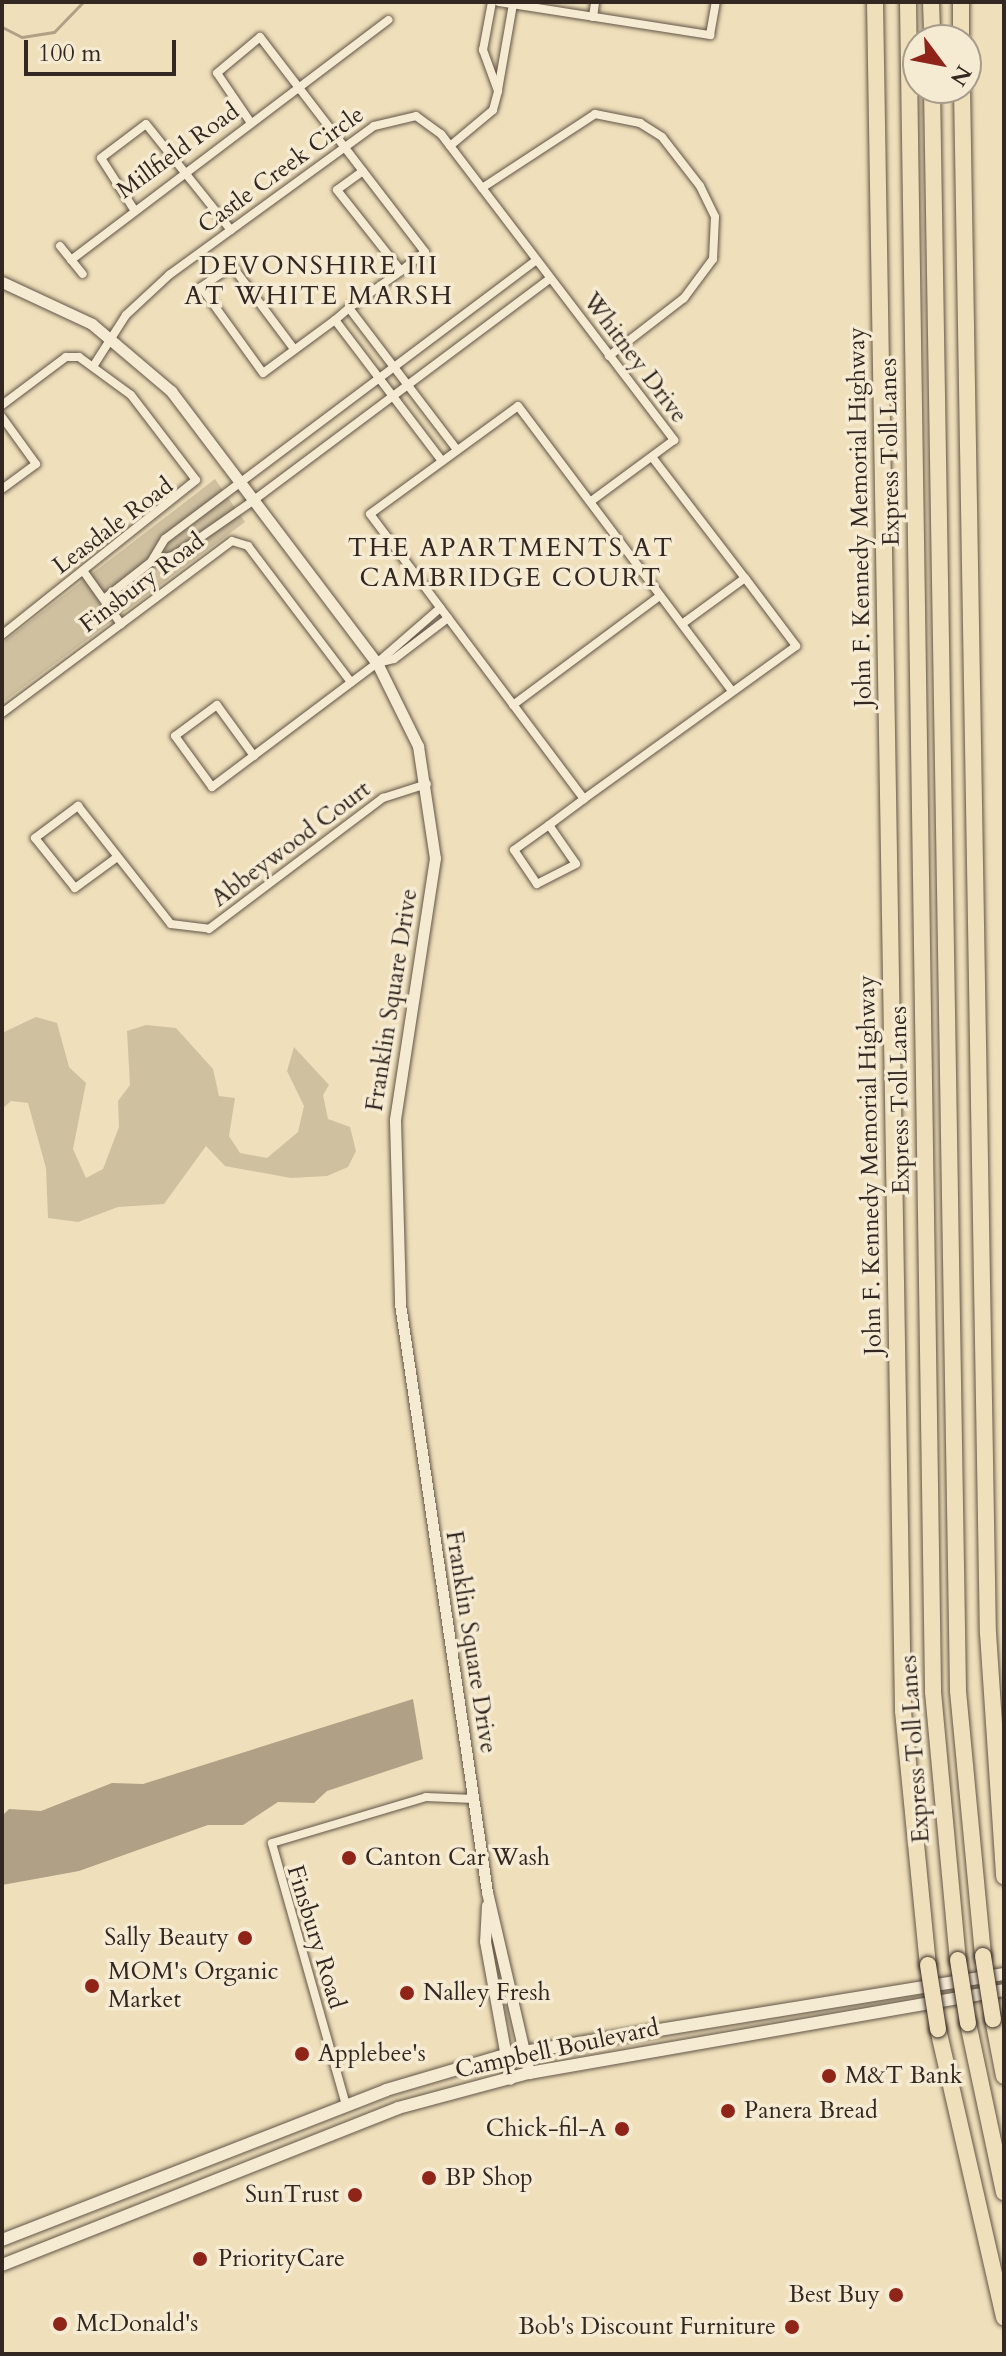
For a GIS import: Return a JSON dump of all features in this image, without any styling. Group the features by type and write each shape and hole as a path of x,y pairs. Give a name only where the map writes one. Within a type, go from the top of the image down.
{"highway":[{"name":"John F. Kennedy Memorial Highway","path":"875,2 903,1711 928,1965 938,2029 1004,2318"},
{"name":"Express Toll Lanes","path":"908,2 933,1661 958,1960 968,2023 1004,2192"},
{"path":"931,2 932,24"},
{"path":"961,2 961,24"},
{"name":"Express Toll Lanes","path":"932,104 958,1691 983,1956 1004,2076"},
{"path":"962,104 987,1617 1004,1876"}],"main road":[{"name":"Campbell Boulevard","path":"2,2240 346,2105 505,2055 1004,1974"},
{"name":"Campbell Boulevard","path":"2,2265 301,2141 529,2073 1004,1990"}],"street":[{"path":"492,2 483,67 498,91"},
{"path":"499,2 710,35 716,2"},
{"path":"593,17 595,2"},
{"path":"450,146 493,110 513,4"},
{"name":"Millfield Road","path":"71,260 133,208 388,20"},
{"path":"251,123 217,73 247,44 268,40 425,252 263,373 201,287 232,266 294,349"},
{"path":"482,188 595,114 640,123 662,137 700,186 715,217 713,259 684,298 609,356"},
{"name":"Castle Creek Circle","path":"94,365 110,337 146,294 347,145 408,116 432,123 549,279"},
{"path":"133,208 101,161 142,125 155,129 231,230"},
{"path":"363,171 337,190 401,271"},
{"path":"60,246 83,274"},
{"path":"104,599 151,562 165,539 536,260"},
{"path":"151,562 175,555 254,500 549,279"},
{"name":"Whitney Drive","path":"549,279 674,440 590,502"},
{"name":"Franklin Square Drive","path":"2,282 110,337 165,385 377,663 412,726 428,784 435,858 402,1058 395,1230 405,1365 487,1892 529,2073"},
{"path":"349,308 457,450"},
{"path":"335,320 442,461"},
{"path":"2,405 66,357 94,365"},
{"name":"Leasdale Road","path":"2,635 196,480 131,395 94,365"},
{"path":"549,825 576,864 544,885 514,850 549,825 731,690 518,406 370,514 584,799"},
{"path":"2,417 36,464 2,489"},
{"name":"Whitney Drive","path":"652,457 796,646 731,690"},
{"name":"Finsbury Road","path":"2,713 232,541 242,542 351,682"},
{"path":"84,572 121,624"},
{"path":"682,624 745,578"},
{"path":"513,705 660,596"},
{"path":"254,756 217,705 175,736 212,787 254,756 377,663 440,608"},
{"path":"377,663 394,659 448,618"},
{"name":"Abbeywood Court","path":"116,858 75,888 35,838 78,806 171,924 209,929 383,798 428,784"},
{"name":"Finsbury Road","path":"346,2105 272,1843 426,1797 474,1799"},
{"name":"Franklin Square Drive","path":"487,1892 485,1941 510,2079"}],"shaded area":[{"path":"215,479 245,522 2,703 2,643"},
{"path":"36,1017 57,1023 69,1067 86,1083 73,1149 86,1178 103,1169 119,1127 118,1101 130,1085 127,1031 146,1025 176,1028 213,1069 219,1096 235,1098 229,1136 240,1153 267,1158 298,1132 304,1106 287,1071 294,1047 329,1085 323,1095 328,1119 350,1127 356,1151 348,1167 327,1176 291,1178 225,1166 206,1146 164,1204 118,1207 78,1222 48,1218 46,1168 28,1103 11,1101 2,1109 2,1033"},
{"path":"413,1699 423,1759 327,1791 314,1803 278,1802 243,1825 208,1825 79,1871 2,1885 2,1816 9,1809 41,1811 112,1783 143,1784"}],"waterway":[{"path":"2,27 22,37 54,32 83,2"}],"place":[{"name":"Canton Car Wash","path":"349,1858"},
{"name":"Sally Beauty","path":"245,1938"},
{"name":"MOM's Organic Market","path":"92,1986"},
{"name":"Nalley Fresh","path":"407,1993"},
{"name":"Applebee's","path":"302,2054"},
{"name":"M&T Bank","path":"829,2076"},
{"name":"Panera Bread","path":"728,2111"},
{"name":"Chick-fil-A","path":"622,2129"},
{"name":"BP Shop","path":"429,2178"},
{"name":"SunTrust","path":"355,2195"},
{"name":"PriorityCare","path":"200,2259"},
{"name":"Best Buy","path":"896,2295"},
{"name":"McDonald's","path":"60,2324"},
{"name":"Bob's Discount Furniture","path":"792,2327"}],"district":[{"name":"DEVONSHIRE III AT WHITE MARSH","path":"319,281"},
{"name":"THE APARTMENTS AT CAMBRIDGE COURT","path":"511,563"}]}
